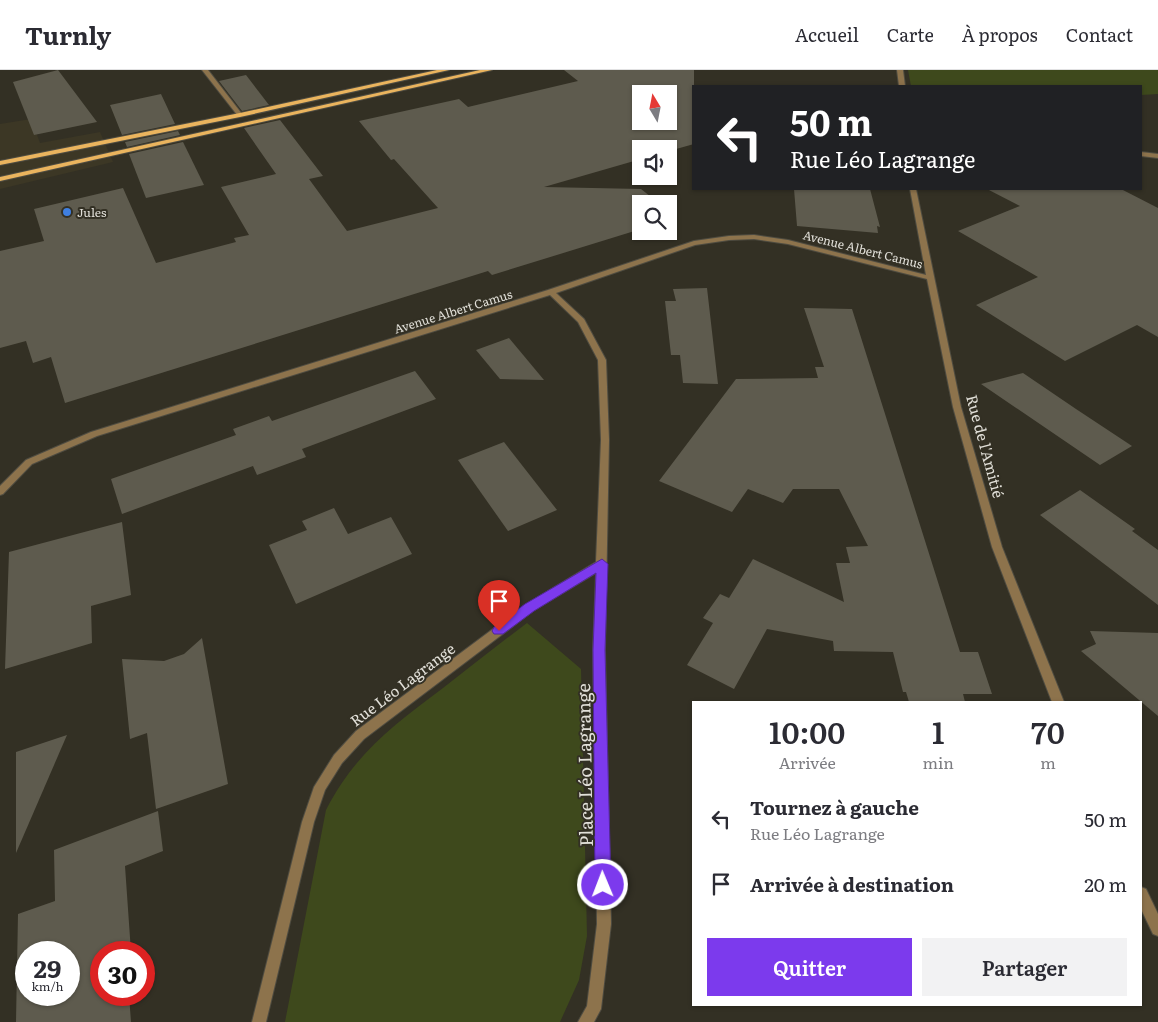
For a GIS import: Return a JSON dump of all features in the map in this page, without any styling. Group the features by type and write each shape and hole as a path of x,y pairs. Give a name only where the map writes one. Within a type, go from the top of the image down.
{"main road":[{"path":"0,163 240,115 446,70"},
{"path":"0,179 489,70"}],"street":[{"path":"204,70 240,115"},
{"path":"900,70 902,85"},
{"path":"1142,154 1158,156"},
{"name":"Rue de l'Amitié","path":"914,190 930,278 957,407 997,547 1058,701"},
{"name":"Avenue Albert Camus","path":"0,492 29,462 94,434 551,292 694,243 746,237 788,242 930,278"},
{"path":"551,292 581,321 602,360 605,440 602,564"},
{"name":"Rue Léo Lagrange","path":"259,1022 308,822 320,787 338,759 360,735 529,608 602,564"},
{"name":"Place Léo Lagrange","path":"586,1022 594,1009 604,924 599,650 602,564"},
{"path":"1142,896 1158,929"}],"shaded area":[{"path":"31,119 40,143 100,132 113,162 0,189 0,124"}],"green space":[{"path":"908,70 1158,70 1158,94 1142,95 1142,85 911,85"},
{"path":"527,623 581,669 587,936 579,980 560,1022 285,1022 326,810 338,790 350,772 377,741"}],"building":[{"path":"58,70 97,122 34,135 13,82"},
{"path":"564,70 694,70 694,85 692,85 692,145 677,149 677,140 632,140 632,162 544,187 641,189 649,195 632,195 632,232 492,275 488,271 65,403 51,357 33,363 26,341 0,348 0,251 44,241 34,209 123,188 156,263 236,242 234,238 249,235 221,187 276,174 244,128 280,120 323,176 309,179 347,231 438,208 394,159 391,160 359,121 459,99 468,107 578,81"},
{"path":"246,75 269,105 242,111 219,81"},
{"path":"161,94 175,124 122,135 110,105"},
{"path":"178,131 180,135 127,147 125,142"},
{"path":"183,142 204,185 146,198 129,154"},
{"path":"794,190 870,190 880,227 877,226 878,233 797,226"},
{"path":"989,190 1123,190 1158,208 1158,337 1137,325 1065,361 976,305 1038,277 958,231 1020,206"},
{"path":"707,288 718,384 683,383 680,355 671,355 665,301 676,301 673,289"},
{"path":"804,308 852,309 960,652 978,652 992,694 963,694 965,701 909,701 906,692 903,692 893,652 834,651 833,641 767,629 734,689 687,665 713,623 703,618 720,594 729,598 753,559 844,602 836,563 850,563 846,547 868,546 839,489 793,489 783,503 748,489 732,512 659,481 736,379 818,378 815,367 824,367"},
{"path":"509,338 544,380 500,379 476,350"},
{"path":"415,371 436,399 302,449 306,457 257,475 253,466 122,514 111,479 236,435 233,429 269,416 272,421"},
{"path":"1023,373 1132,446 1100,465 981,384"},
{"path":"504,442 557,510 508,531 458,460"},
{"path":"1080,490 1135,529 1132,531 1158,550 1158,605 1040,515"},
{"path":"334,508 348,534 391,517 412,554 296,604 269,545 307,530 302,521"},
{"path":"122,522 131,595 91,606 92,643 5,669 9,552"},
{"path":"1090,631 1158,633 1158,716 1081,651 1096,644"},
{"path":"202,638 228,784 156,809 147,733 130,739 122,659 164,661 184,654"},
{"path":"67,735 16,853 16,752"},
{"path":"158,811 163,851 125,866 130,941 90,941 90,1006 130,1006 131,1022 16,1022 16,1006 80,1006 80,941 18,941 18,914 55,901 54,850"}],"place":[{"name":"Jules","path":"67,212"}],"route":[{"path":"499,631 529,608 602,564 599,650 603,885"}]}
